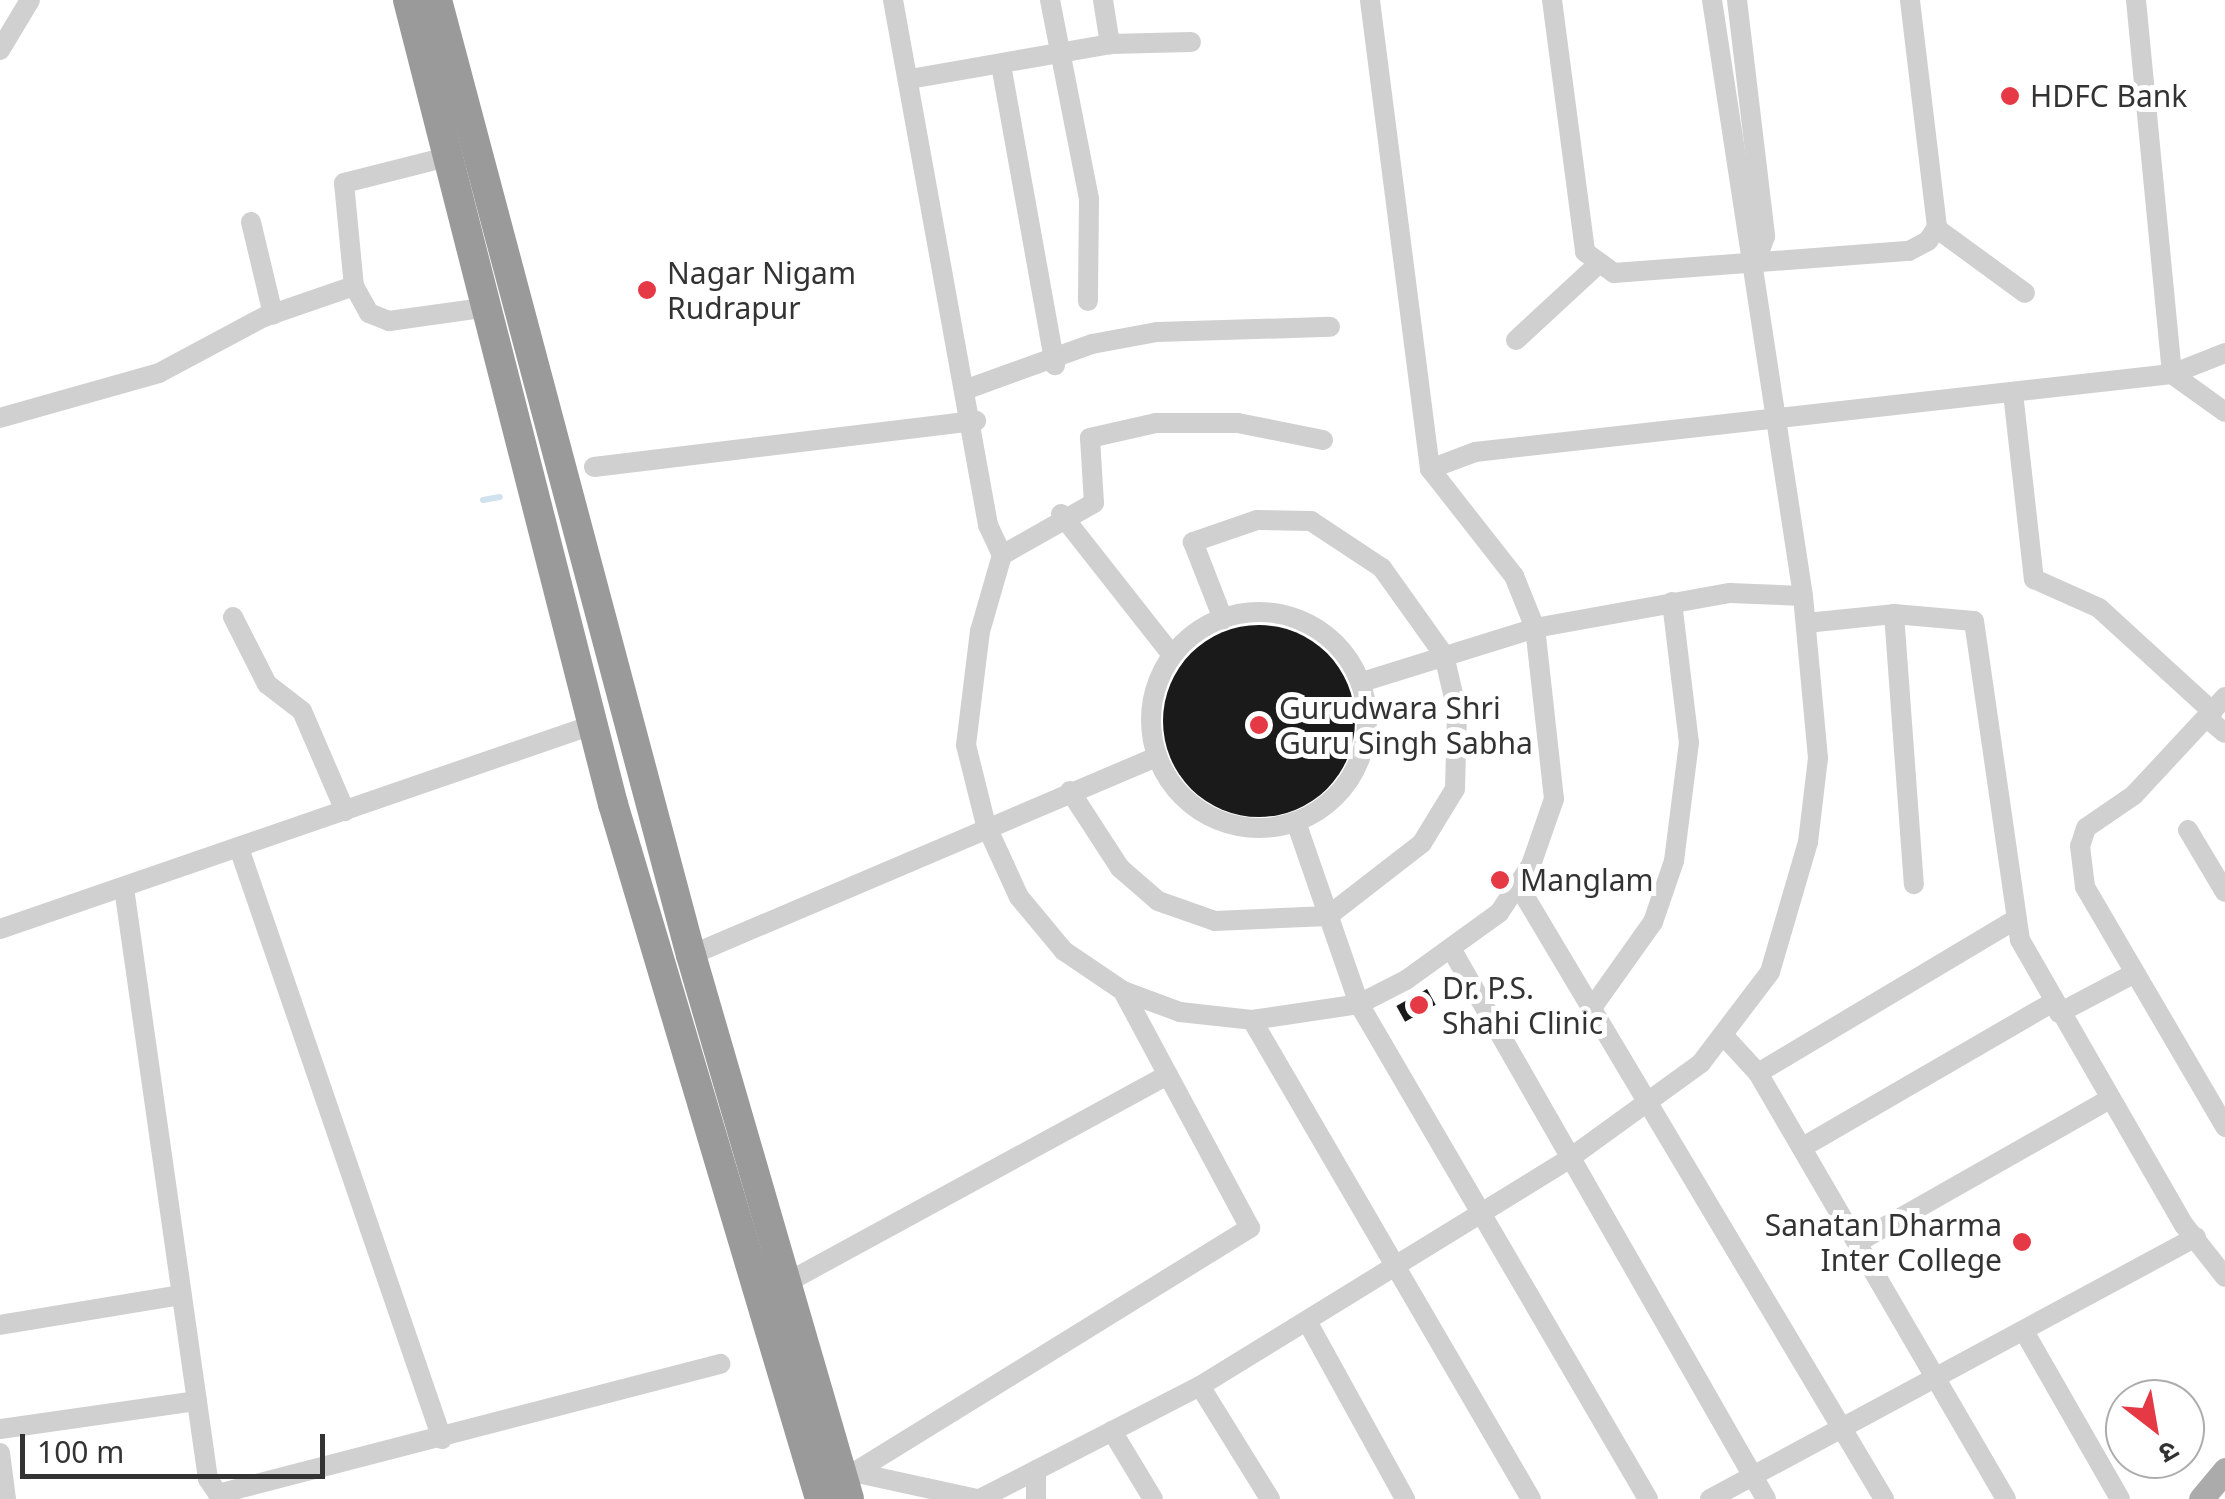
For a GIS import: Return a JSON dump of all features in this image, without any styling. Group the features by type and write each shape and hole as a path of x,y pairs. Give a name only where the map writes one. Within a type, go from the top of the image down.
{"highway":[{"path":"409,0 483,308 592,726 659,964 837,1486"},
{"path":"437,0 514,303 690,954 786,1283 837,1486"},
{"path":"483,308 514,303"},
{"path":"613,804 648,796"},
{"path":"659,964 690,954"}],"main road":[{"path":"2201,1499 2225,1470"}],"street":[{"path":"0,50 30,0"},
{"path":"894,0 976,420 988,524 1002,556 969,692 966,745 986,825 1019,897 1064,951 1123,991 1180,1012 1252,1020 1359,1004 1453,952 1518,885 1554,799 1535,628 1514,576 1430,469 1370,0"},
{"path":"1050,0 1082,157 1088,301"},
{"path":"1103,0 1110,44"},
{"path":"1552,0 1585,252 1595,267"},
{"path":"837,1486 978,1499 1200,1386 1399,1270 1654,1098 1723,1035 1770,972 1808,842 1818,758 1803,596 1754,264 1742,239 1712,0"},
{"path":"1737,0 1766,236 1754,264"},
{"path":"1910,0 1936,228 2026,293"},
{"path":"2136,0 2172,374 2225,412"},
{"path":"910,79 1110,44 1191,42"},
{"path":"1001,64 1056,365"},
{"path":"447,157 344,183 354,286 369,313 389,321 483,308"},
{"path":"251,222 272,314"},
{"path":"1516,340 1595,267 1754,264 1909,251 1936,228"},
{"path":"0,418 159,373 272,314 354,286"},
{"path":"970,388 1056,365 1092,344 1157,332 1330,327"},
{"path":"1430,469 1476,452 2172,374 2225,353"},
{"path":"2013,392 2034,579 2099,608 2215,709 2225,733"},
{"path":"594,467 976,420"},
{"path":"1002,556 1061,514 1094,503 1090,438 1156,423 1238,423 1323,440"},
{"path":"1061,514 1172,655"},
{"path":"1070,791 1120,868 1158,901 1215,921 1328,916 1422,844 1454,789 1457,711 1444,655 1382,568 1311,521 1257,520 1193,542 1223,619"},
{"path":"1362,682 1535,628 1672,602 1803,596"},
{"path":"1594,1005 1653,922 1674,861 1688,743 1672,602"},
{"path":"1279,612 1314,626 1362,682 1369,716 1357,766 1326,806 1296,822 1262,829 1197,810 1156,756 1150,719 1172,655 1223,619 1279,612"},
{"path":"1806,623 1894,614 1974,621 2015,920 2056,1007 2110,1100 2225,1277"},
{"path":"1894,614 1914,884"},
{"path":"233,617 267,684 302,711 345,812"},
{"path":"2215,709 2134,794 2086,828 2080,846 2085,887 2225,1127"},
{"path":"0,929 592,726"},
{"path":"690,954 1156,756"},
{"path":"1296,822 1359,1004 1648,1499"},
{"path":"2188,830 2225,892"},
{"path":"238,848 442,1439"},
{"path":"1518,885 1654,1098 1884,1499"},
{"path":"124,888 197,1401 218,1494 720,1364"},
{"path":"1758,1072 2015,920"},
{"path":"1453,952 1766,1499"},
{"path":"1803,1148 2056,1007 2133,974"},
{"path":"837,1486 1250,1228 1123,991"},
{"path":"1252,1020 1531,1499"},
{"path":"1723,1035 1758,1072 2006,1499"},
{"path":"786,1283 1168,1075"},
{"path":"1858,1242 2110,1100"},
{"path":"1710,1499 1938,1381 2196,1237"},
{"path":"0,1325 182,1294"},
{"path":"1308,1323 1405,1499"},
{"path":"2025,1332 2120,1499"},
{"path":"1200,1386 1270,1499"},
{"path":"0,1429 197,1401"},
{"path":"1112,1431 1153,1499"},
{"path":"0,1452 6,1499"},
{"path":"1036,1470 1036,1499"}],"building":[{"name":"Gurudwara Shri Guru Singh Sabha","path":"1259,625 1296,632 1327,653 1348,684 1355,721 1348,758 1327,789 1296,810 1259,817 1222,810 1191,789 1170,758 1163,721 1170,684 1191,653 1222,632"},
{"path":"1427,989 1436,1005 1405,1022 1396,1006"}],"waterway":[{"path":"483,500 500,497"}],"place":[{"name":"HDFC Bank","path":"2010,96"},
{"name":"Nagar Nigam Rudrapur","path":"647,290"},
{"name":"Gurudwara Shri Guru Singh Sabha","path":"1259,725"},
{"name":"Manglam","path":"1500,880"},
{"name":"Dr. P.S. Shahi Clinic","path":"1419,1005"},
{"name":"Sanatan Dharma Inter College","path":"2022,1242"}]}
